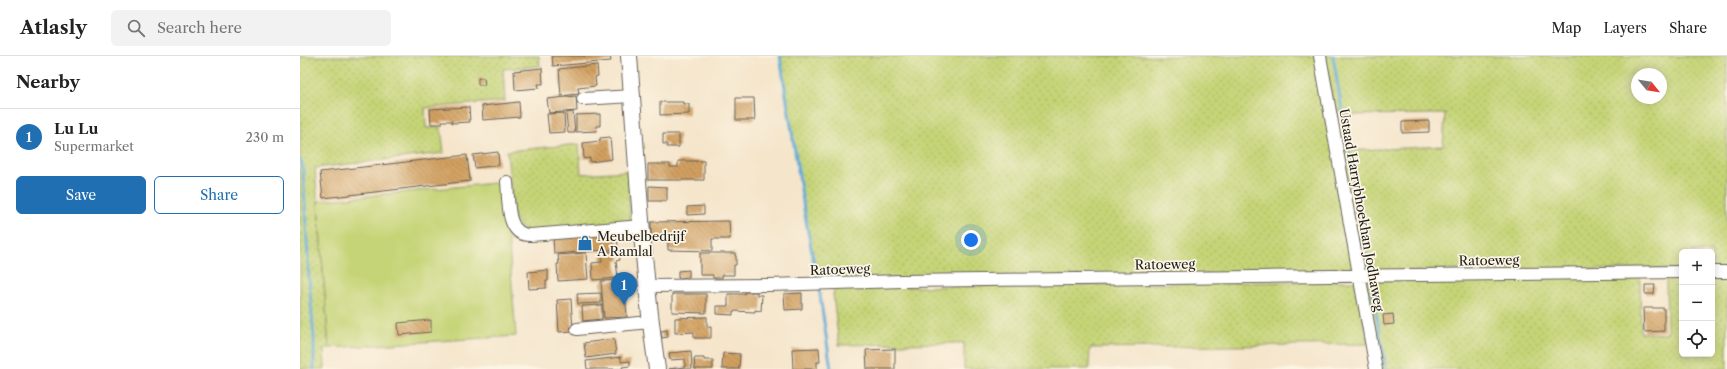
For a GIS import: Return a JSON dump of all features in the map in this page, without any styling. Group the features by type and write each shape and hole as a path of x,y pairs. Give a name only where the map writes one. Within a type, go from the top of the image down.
{"main road":[{"path":"629,56 650,322 657,369"}],"street":[{"name":"Ustaad Harrybhoekhan Jodhaweg","path":"1320,56 1376,369"},
{"path":"583,99 632,96"},
{"path":"507,182 511,222 516,231 520,234 530,235 642,226"},
{"name":"Ratoeweg","path":"648,286 769,285 902,281 1679,272"},
{"path":"1715,272 1727,272"},
{"path":"577,329 650,322"}],"green space":[{"path":"300,56 539,56 540,66 503,69 505,101 425,108 426,128 441,127 444,153 315,168 329,348 324,349 325,369 300,369"},
{"path":"780,56 1318,56 1356,272 817,280 805,215"},
{"path":"1325,56 1727,56 1727,269 1715,269 1715,249 1679,249 1679,269 1364,271 1343,151 1443,146 1445,114 1335,115"},
{"path":"579,144 581,174 628,171 630,219 628,223 526,233 514,219 507,151"},
{"path":"504,182 516,336 329,348 318,201"},
{"path":"1640,274 1641,333 1667,334 1666,275 1679,275 1679,357 1715,357 1715,275 1727,275 1727,369 1380,369 1366,284 1368,280"},
{"path":"1356,281 1368,344 1090,348 1089,369 964,369 964,343 839,345 833,294 835,288"}],"building":[{"path":"552,56 610,56 611,61 553,66"},
{"path":"597,65 598,76 595,77 596,86 578,88 579,94 561,96 559,69"},
{"path":"542,68 543,84 538,84 539,88 515,90 514,71"},
{"path":"478,78 484,78 485,85 478,85"},
{"path":"576,96 577,111 549,113 547,99"},
{"path":"736,98 754,98 755,120 736,120"},
{"path":"519,102 520,117 483,120 482,106"},
{"path":"660,102 683,102 683,104 689,104 689,114 660,115"},
{"path":"469,107 470,122 452,123 452,121 442,121 442,124 431,124 430,109"},
{"path":"573,112 575,133 568,133 566,113"},
{"path":"564,113 565,132 549,133 547,114"},
{"path":"600,114 600,126 596,126 597,131 576,132 576,115"},
{"path":"1429,121 1429,132 1402,133 1402,122"},
{"path":"663,134 679,134 679,147 667,147 667,144 663,144"},
{"path":"610,137 612,159 590,162 590,158 584,159 583,143 600,141 600,138"},
{"path":"498,152 499,165 475,168 473,155"},
{"path":"467,155 470,181 323,198 320,172"},
{"path":"678,161 704,161 704,180 648,180 648,164 670,164 670,167 678,167"},
{"path":"649,186 667,187 667,201 649,201"},
{"path":"704,206 704,214 687,215 687,207"},
{"path":"729,221 730,239 712,239 712,251 668,250 668,241 651,241 651,222"},
{"name":"Meubelbedrijf A Ramlal","path":"617,230 618,249 554,254 553,238"},
{"path":"619,251 620,260 616,261 618,278 593,280 592,263 602,262 601,252"},
{"path":"586,253 588,279 558,281 558,255"},
{"path":"700,253 735,253 736,265 734,265 734,275 722,275 722,278 713,278 713,275 700,275"},
{"path":"548,270 548,281 546,281 546,288 529,289 528,272"},
{"path":"689,270 689,277 678,278 678,271"},
{"path":"624,280 627,317 604,318 601,281"},
{"path":"1645,285 1655,285 1654,294 1645,294"},
{"path":"745,292 757,292 757,295 762,295 761,311 733,311 733,315 717,314 717,306 728,306 728,294 745,294"},
{"path":"601,293 601,303 578,304 577,294"},
{"path":"802,293 802,309 785,310 784,294"},
{"path":"672,294 706,294 706,313 672,312"},
{"path":"571,299 573,331 559,332 557,300"},
{"path":"602,305 602,319 583,321 582,306"},
{"path":"1643,308 1664,308 1664,331 1644,332"},
{"path":"1393,314 1394,324 1384,325 1383,315"},
{"path":"707,317 707,327 711,327 711,338 694,338 694,332 675,333 675,318"},
{"path":"431,320 431,332 399,335 398,323"},
{"path":"667,330 668,337 662,338 661,331"},
{"path":"614,339 616,354 586,358 584,343"},
{"path":"819,348 820,362 817,362 817,369 793,369 792,349"},
{"path":"895,349 895,369 867,369 866,350"},
{"path":"691,351 692,369 668,369 685,367 685,359 670,360 669,353"},
{"path":"723,353 740,354 739,369 722,369"},
{"path":"621,357 621,362 630,361 630,366 622,367 623,369 587,369 586,361"},
{"path":"694,358 713,360 713,369 695,369"}],"waterway":[{"path":"780,56 805,215 817,280"},
{"path":"1333,56 1368,266"},
{"path":"300,159 303,168 314,339 314,369"},
{"path":"1371,283 1386,369"},
{"path":"819,289 831,369"}],"place":[{"name":"Meubelbedrijf A Ramlal","path":"585,243"},
{"name":"Lu Lu","path":"624,305"}]}
